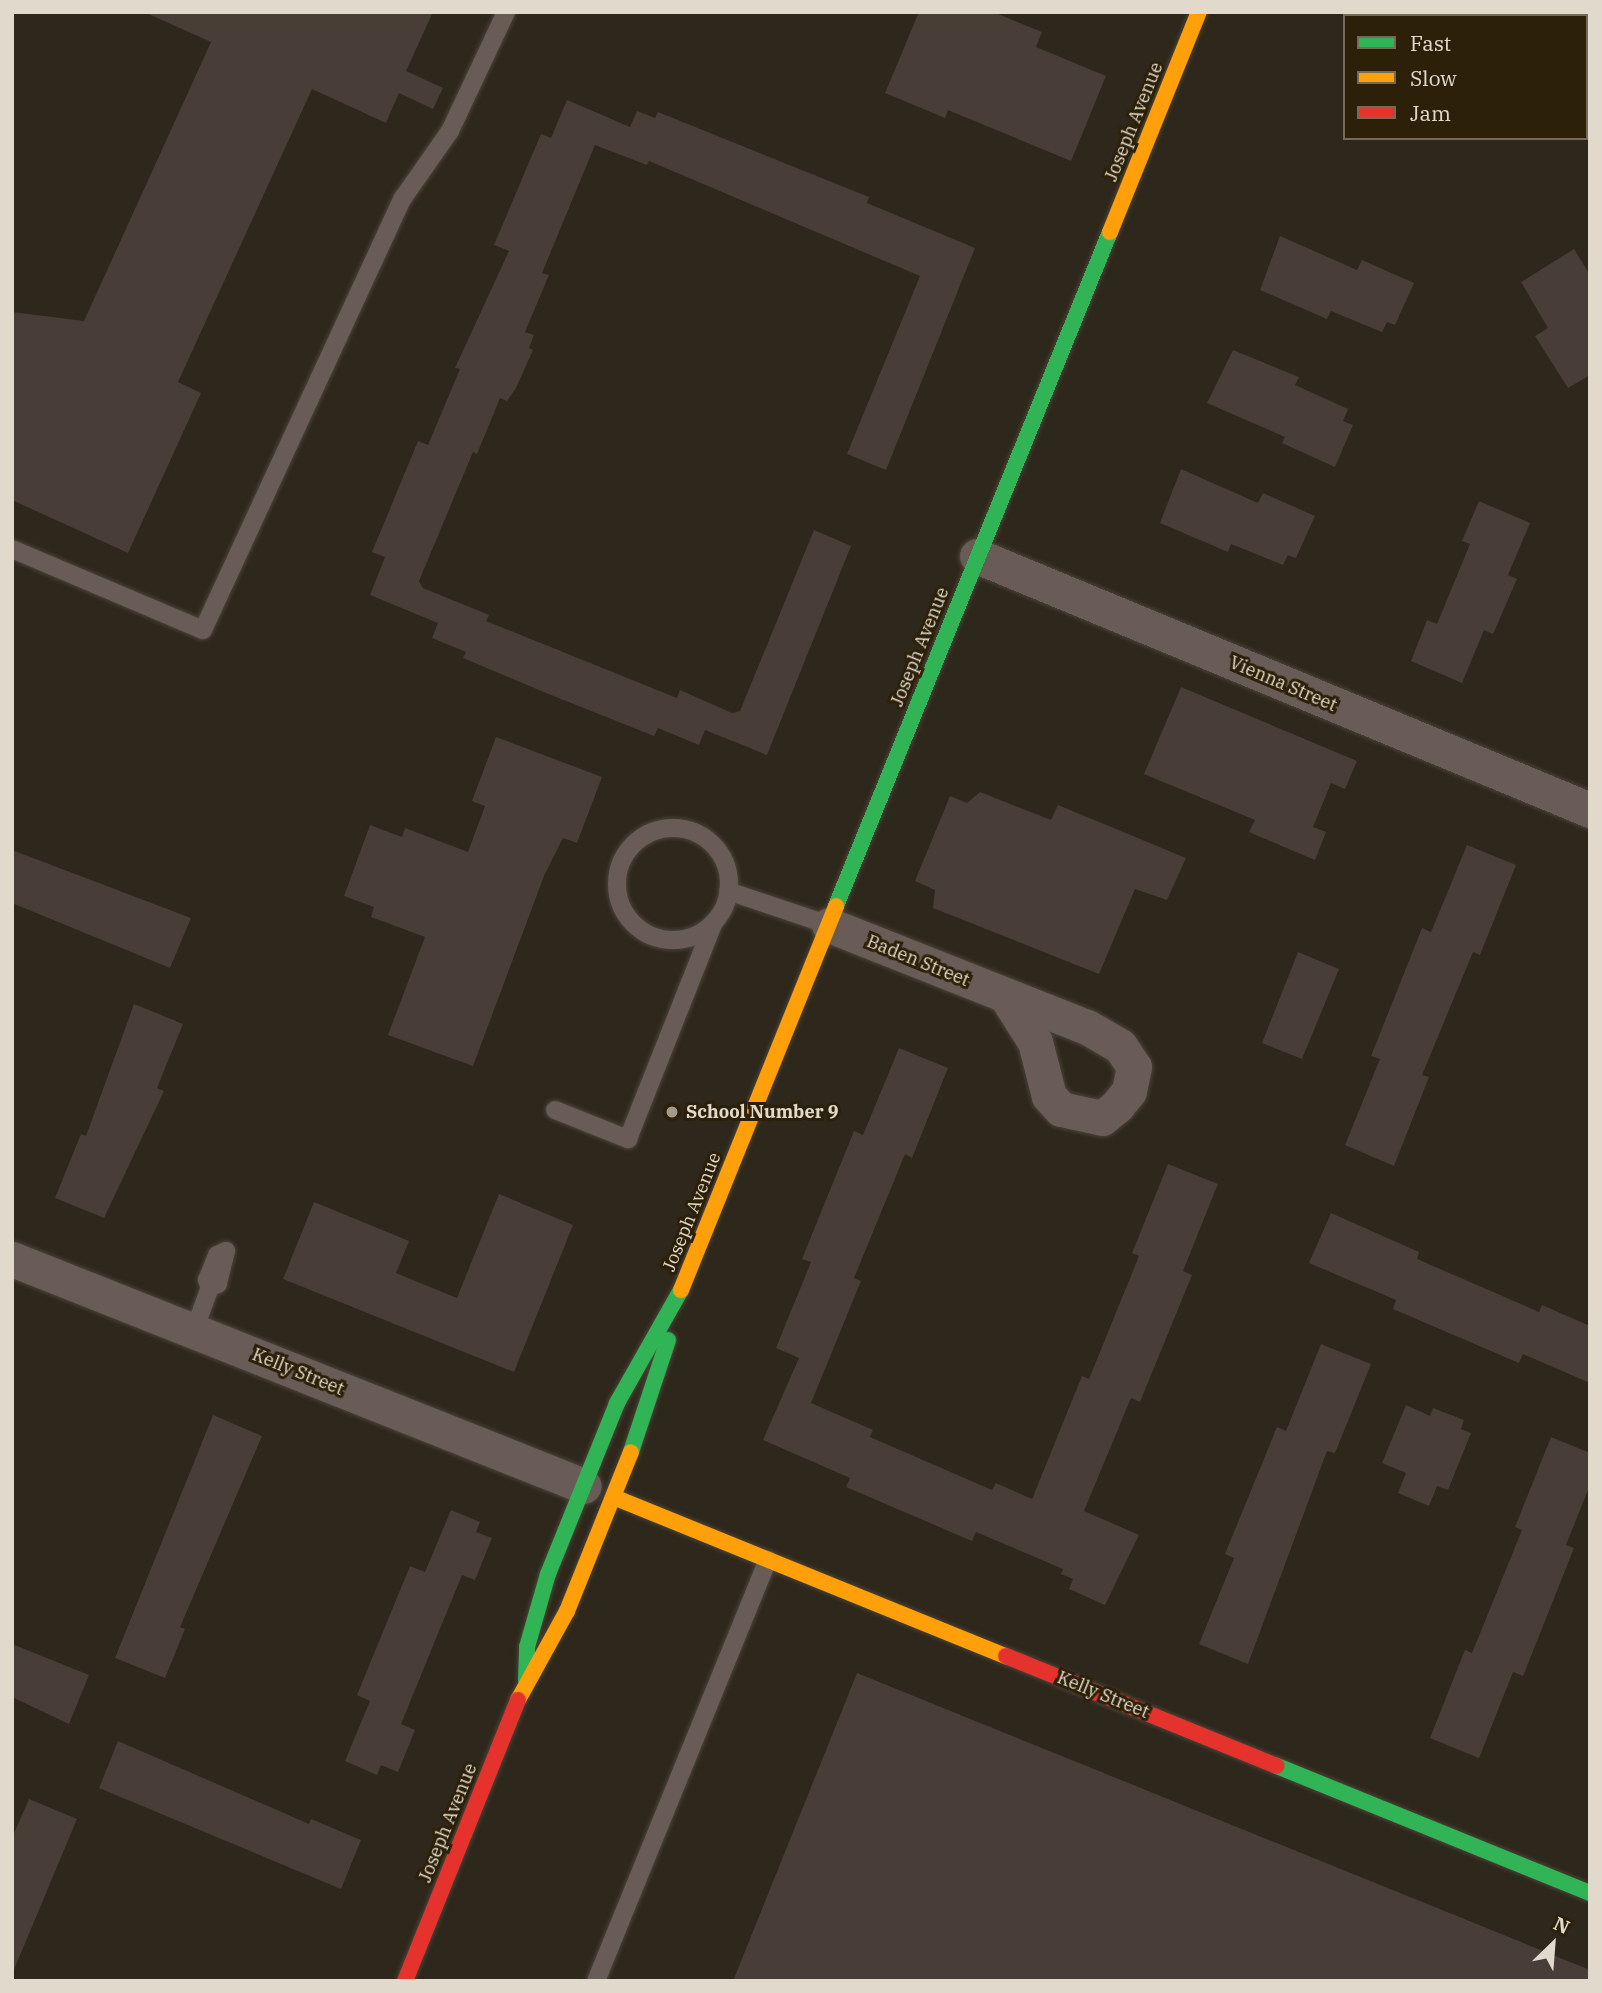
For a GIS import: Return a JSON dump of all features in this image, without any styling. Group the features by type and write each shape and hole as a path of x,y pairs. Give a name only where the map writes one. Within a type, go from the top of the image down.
{"main road":[{"name":"Joseph Avenue","path":"405,1981 526,1680 567,1611 616,1499 654,1389 678,1297 1199,12"},
{"name":"Joseph Avenue","path":"526,1680 533,1622 584,1486 623,1391 678,1297"},
{"name":"Kelly Street","path":"616,1499 1590,1893"}],"street":[{"name":"Vienna Street","path":"977,556 1590,810"},
{"name":"Baden Street","path":"830,925 1006,996"},
{"name":"Kelly Street","path":"12,1259 584,1486"}],"lane":[{"path":"12,549 203,630 403,198 450,131 506,12"},
{"path":"555,1110 628,1139 713,922 728,891 726,866 718,850 686,829 648,834 622,861 619,899 639,928 673,940 690,937 713,922"},
{"path":"728,891 830,925"},
{"path":"194,1331 210,1287"},
{"path":"596,1981 768,1560"}],"building":[{"path":"144,12 433,12 406,71 443,88 433,109 399,93 386,123 312,89 178,382 201,393 128,553 12,500 12,312 84,321 211,42"},
{"path":"919,12 993,12 1042,32 1036,47 1106,76 1071,161 948,110 945,118 885,93"},
{"path":"567,100 630,127 637,111 655,118 658,112 869,197 867,203 975,248 886,470 847,454 920,276 649,161 647,165 595,145 542,273 549,275 525,332 534,335 529,348 533,350 516,388 507,401 500,398 477,454 473,452 419,581 423,588 489,615 486,621 677,698 680,690 732,713 740,711 814,530 851,546 767,755 705,730 699,745 658,728 654,736 551,695 463,658 466,652 432,638 438,623 370,595 385,557 372,552 418,441 428,445 460,369 455,368 509,251 494,245 541,134 551,138"},
{"path":"1280,236 1357,270 1362,260 1414,283 1395,325 1387,322 1382,332 1331,311 1327,319 1260,290"},
{"path":"1574,249 1590,275 1590,375 1568,388 1535,336 1548,328 1521,282"},
{"path":"1233,350 1299,377 1295,385 1348,409 1343,421 1353,425 1335,467 1282,443 1285,437 1207,403"},
{"path":"1181,469 1258,503 1263,493 1315,516 1296,558 1288,555 1283,565 1231,544 1228,552 1160,523"},
{"path":"1479,501 1530,523 1508,575 1517,579 1493,634 1484,630 1462,683 1411,661 1427,620 1437,624 1470,544 1462,541"},
{"path":"1181,687 1357,761 1345,789 1331,783 1313,827 1326,832 1315,860 1249,832 1255,820 1144,774"},
{"path":"496,737 602,777 577,843 563,838 544,876 473,1066 388,1035 425,937 371,917 374,907 344,896 370,825 402,837 405,828 468,852 485,806 472,801"},
{"path":"980,792 1051,820 1058,805 1186,858 1167,900 1135,889 1099,974 933,908 935,890 915,881 950,796 967,803"},
{"path":"1467,845 1516,865 1480,955 1473,952 1422,1075 1429,1077 1394,1166 1345,1145 1380,1059 1371,1056 1422,928 1431,932"},
{"path":"12,850 191,918 170,968 12,903"},
{"path":"1298,952 1339,969 1302,1059 1262,1043"},
{"path":"134,1004 183,1024 157,1088 164,1091 104,1218 55,1198 81,1134 86,1136"},
{"path":"899,1048 948,1068 912,1158 905,1154 854,1278 861,1281 811,1403 873,1430 870,1437 992,1490 996,1483 1032,1499 1082,1376 1089,1379 1139,1256 1132,1253 1168,1164 1218,1184 1183,1271 1192,1275 1140,1402 1131,1398 1084,1511 1139,1535 1105,1605 1069,1589 1073,1579 1061,1574 1063,1569 976,1532 972,1541 846,1487 850,1478 763,1440 799,1358 776,1348 811,1262 802,1259 854,1131 863,1135"},
{"path":"499,1194 573,1225 514,1372 283,1279 314,1202 409,1241 396,1273 457,1298"},
{"path":"1331,1213 1419,1252 1417,1259 1539,1312 1542,1305 1590,1326 1590,1383 1523,1354 1519,1363 1393,1309 1396,1300 1309,1263"},
{"path":"1321,1344 1371,1364 1335,1453 1327,1451 1248,1664 1199,1644 1234,1558 1225,1554 1277,1427 1286,1431"},
{"path":"1406,1405 1430,1416 1433,1408 1464,1420 1461,1429 1471,1433 1448,1490 1437,1486 1429,1506 1398,1493 1406,1473 1382,1463"},
{"path":"213,1415 262,1436 180,1627 185,1629 165,1678 115,1658"},
{"path":"1551,1437 1590,1453 1590,1485 1566,1545 1574,1548 1523,1676 1513,1672 1479,1758 1430,1738 1465,1650 1472,1653 1522,1530 1515,1527"},
{"path":"451,1510 480,1522 476,1532 492,1538 475,1580 462,1575 401,1724 415,1730 398,1772 381,1765 377,1775 345,1761 370,1701 357,1695 410,1566 425,1572"},
{"path":"12,1644 89,1675 69,1724 12,1697"},
{"path":"857,1673 1590,1970 1590,1981 733,1981"},
{"path":"118,1741 309,1824 311,1819 361,1840 341,1889 99,1788"},
{"path":"29,1799 77,1819 13,1972 12,1838"}],"traffic: fast":[{"path":"836,906 1110,232"},
{"path":"526,1680 527,1647 548,1574 617,1403 681,1290"},
{"path":"631,1452 668,1340"},
{"path":"1277,1766 1590,1893"}],"traffic: slow":[{"path":"1110,232 1199,12"},
{"path":"681,1290 836,906"},
{"path":"518,1700 567,1611 631,1452"},
{"path":"616,1498 1006,1656"}],"traffic: jam":[{"path":"1006,1656 1277,1766"},
{"path":"405,1981 518,1700"}],"place":[{"name":"School Number 9","path":"672,1112"}]}
